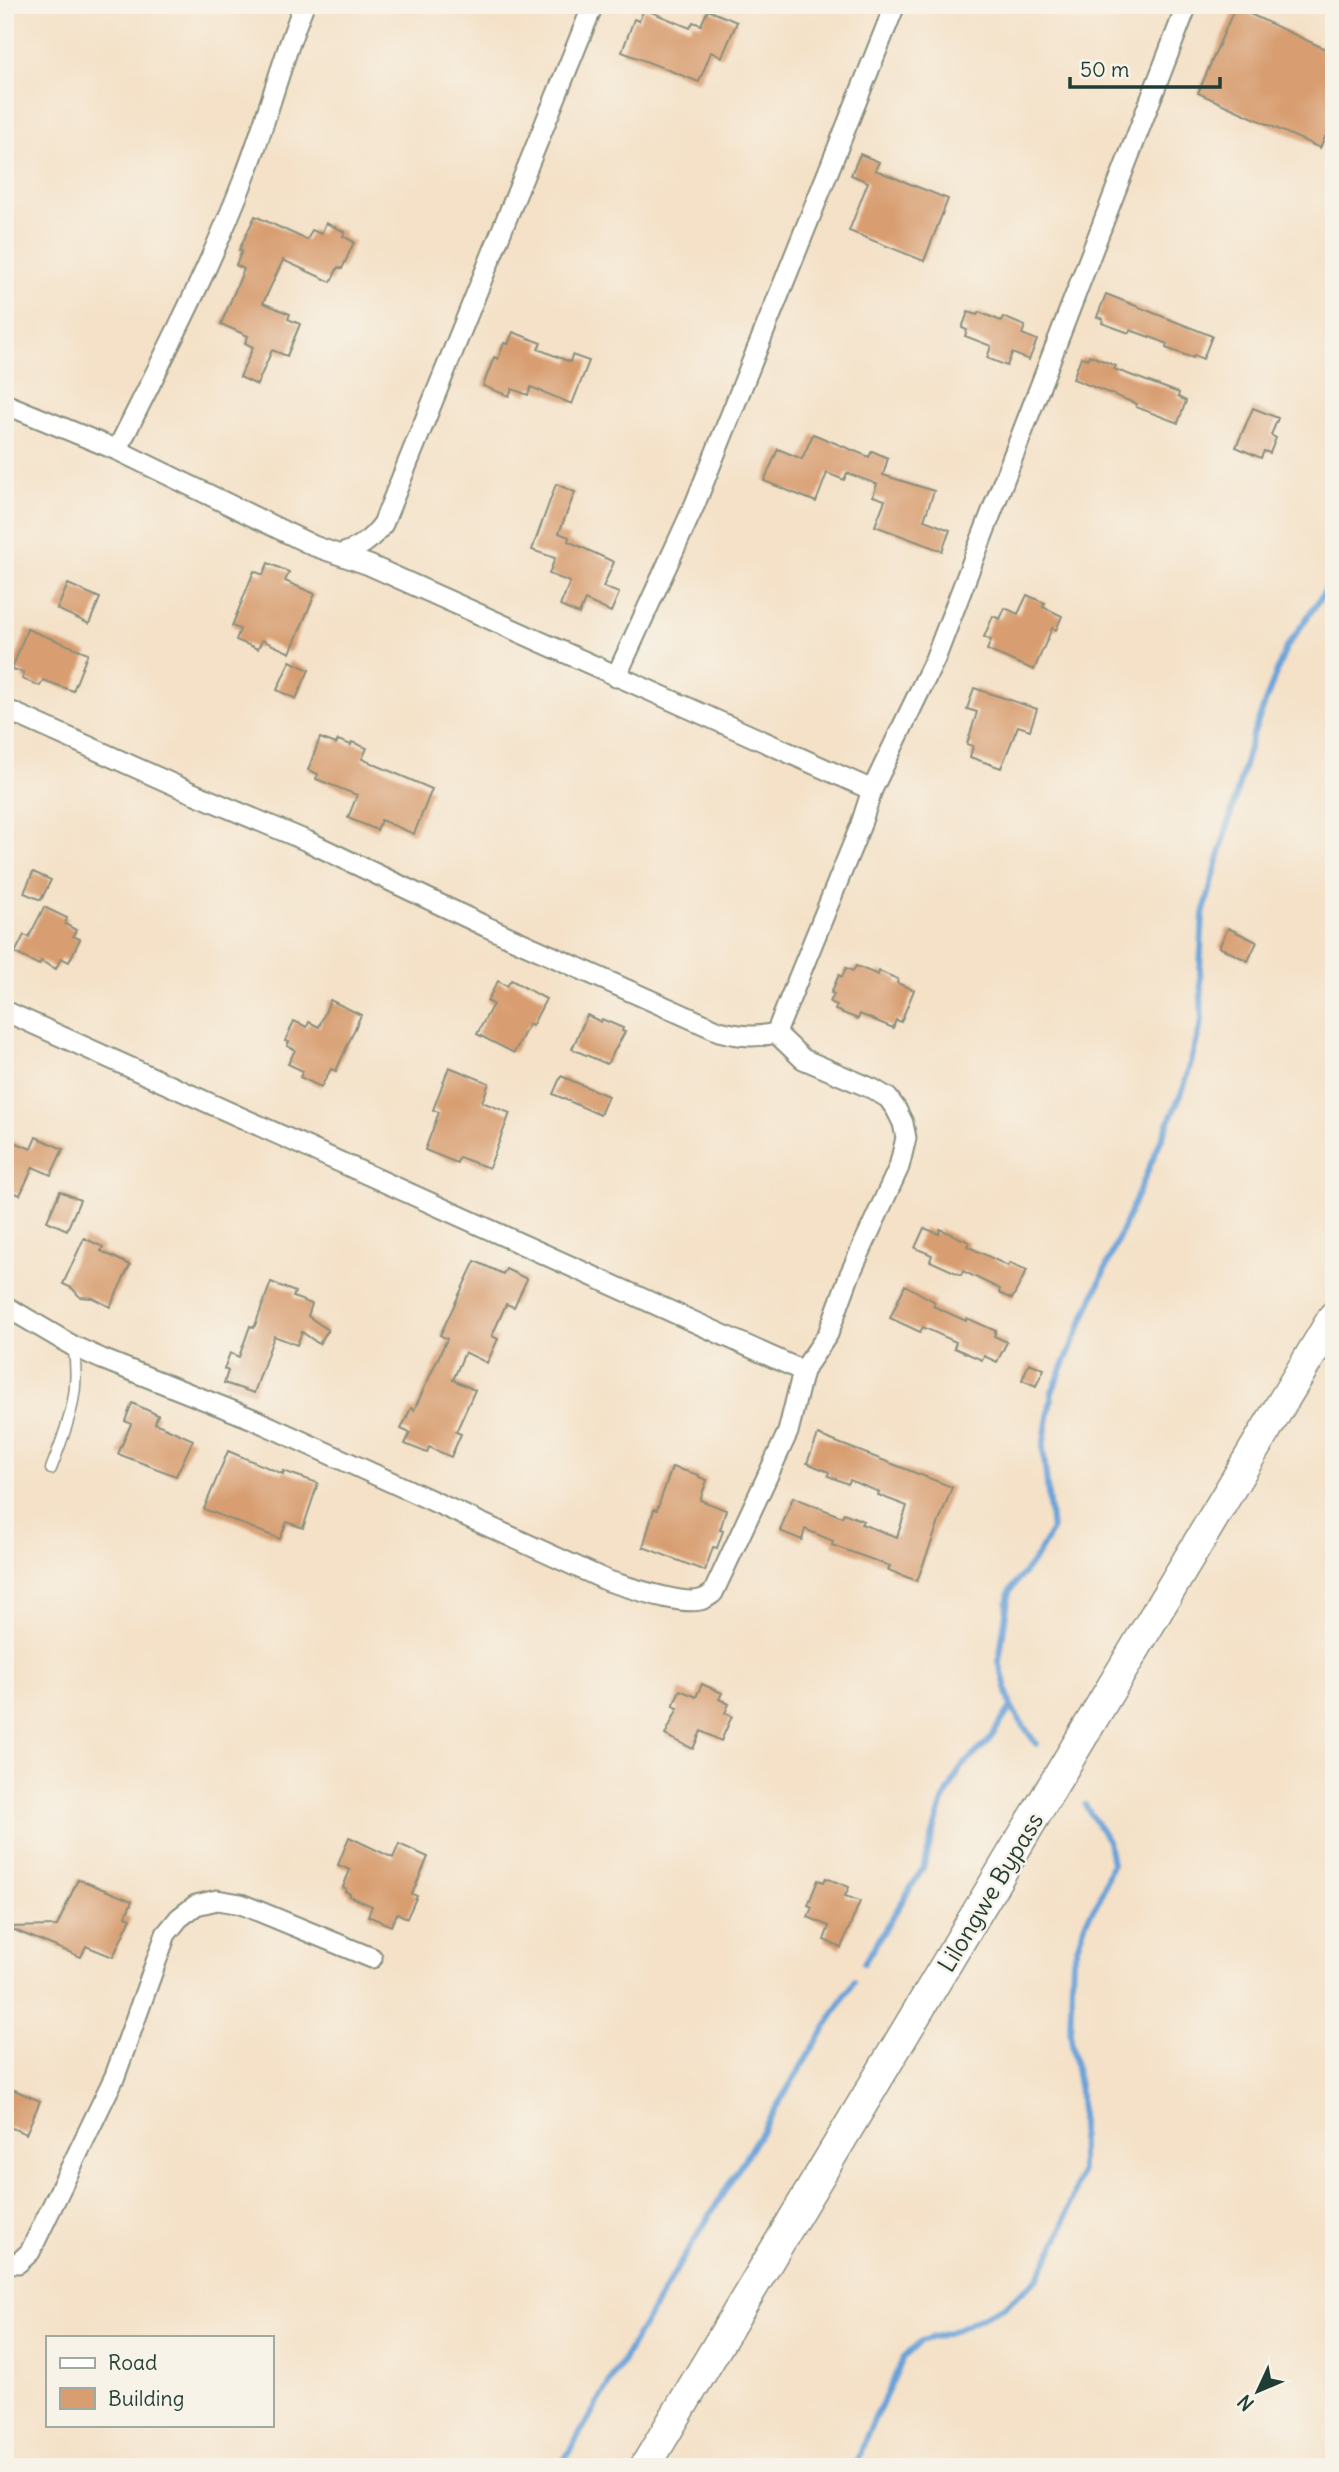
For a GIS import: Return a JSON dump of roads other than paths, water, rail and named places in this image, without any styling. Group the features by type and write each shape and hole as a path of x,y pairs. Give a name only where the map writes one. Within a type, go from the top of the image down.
{"main road":[{"name":"Lilongwe Bypass","path":"645,2467 1334,1316"}],"street":[{"path":"117,450 199,284 246,174 286,50 304,5"},
{"path":"341,554 358,549 373,538 383,524 593,5"},
{"path":"617,677 695,504 895,5"},
{"path":"776,1033 860,827 872,790 935,659 1186,5"},
{"path":"5,404 117,450 314,546 341,554 872,790"},
{"path":"5,709 307,841 487,927 719,1031 738,1036 760,1037 776,1033"},
{"path":"5,1011 803,1371"},
{"path":"5,1306 74,1346 253,1419 608,1581 681,1600 702,1600 713,1593 788,1432 803,1371 828,1334 850,1273 899,1167 906,1138 904,1123 888,1098 803,1059 776,1033"},
{"path":"5,2262 18,2263 30,2252 115,2076 166,1934 179,1918 196,1905 217,1900 241,1904 372,1958"}],"lane":[{"path":"51,1469 72,1411 78,1367 74,1346"}],"waterway":[{"path":"1036,1744 1011,1707 999,1661 1009,1592 1039,1553 1052,1530 1043,1448 1052,1392 1184,1087 1202,1021 1200,968 1203,915 1252,737 1285,650 1334,578"},
{"path":"864,1963 923,1868 942,1804 961,1767 988,1742 1011,1707"},
{"path":"856,2467 866,2437 904,2357 921,2341 951,2332 1005,2306 1038,2278 1060,2235 1081,2172 1081,2098 1070,2032 1073,1959 1086,1921 1100,1898 1112,1864 1108,1841 1085,1805"},
{"path":"560,2467 681,2262 854,1981"}]}
